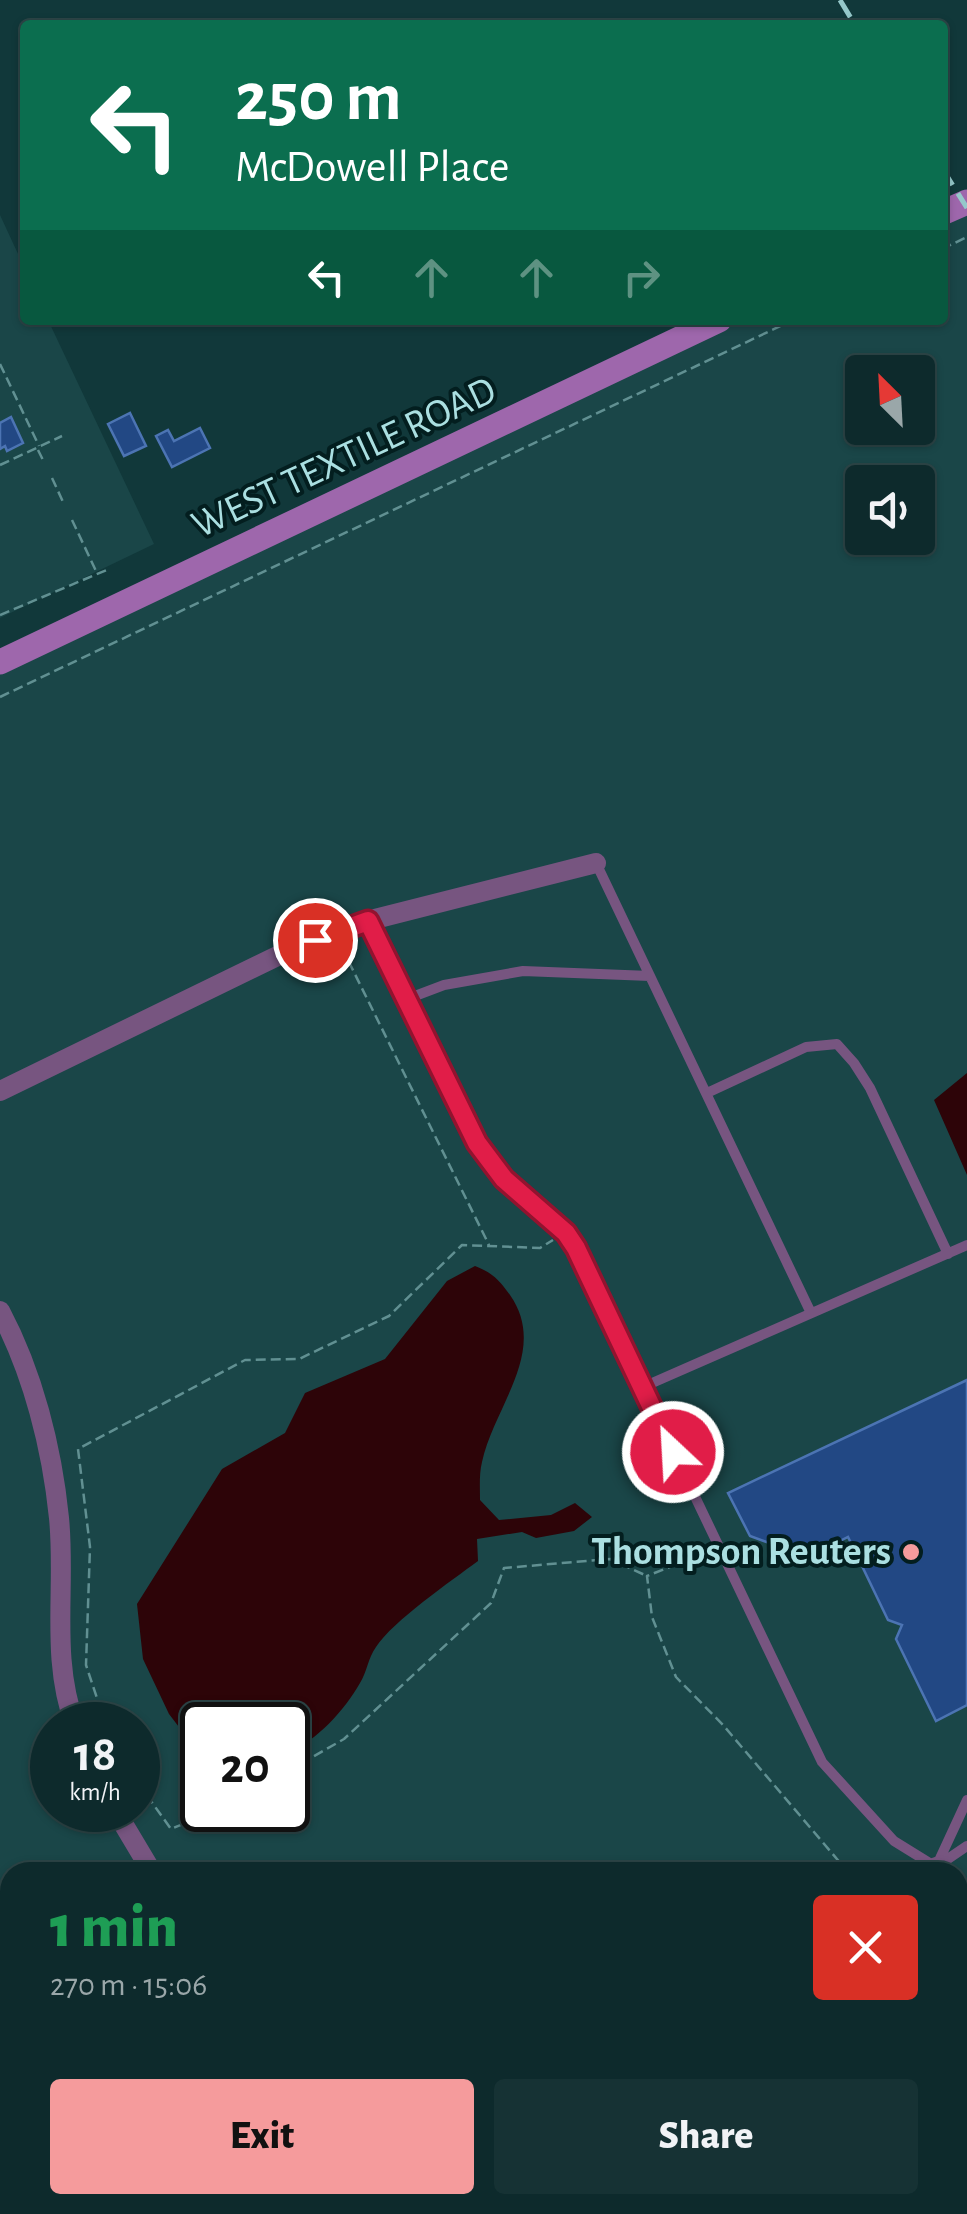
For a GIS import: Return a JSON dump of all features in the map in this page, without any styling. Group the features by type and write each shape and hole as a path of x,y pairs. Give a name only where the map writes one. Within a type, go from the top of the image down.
{"main road":[{"name":"WEST TEXTILE ROAD","path":"0,662 708,325"}],"street":[{"path":"0,1091 334,933 596,863"},
{"path":"0,1311 12,1334 44,1428 60,1520 58,1632 66,1702"},
{"path":"126,1832 142,1862"}],"lane":[{"path":"596,863 811,1313"},
{"path":"368,921 477,1143 504,1179 566,1233 822,1762 894,1841 923,1862"},
{"path":"407,999 444,985 524,972 650,976"},
{"path":"707,1093 806,1047 837,1044 870,1088 948,1254"},
{"path":"643,1386 967,1245"},
{"path":"940,1862 967,1800"},
{"path":"947,1862 967,1846"}],"path":[{"path":"0,697 782,325"},
{"path":"0,364 44,462"},
{"path":"0,465 62,436"},
{"path":"52,478 64,504"},
{"path":"72,520 96,572"},
{"path":"0,615 108,568"},
{"path":"334,933 490,1247"},
{"path":"98,1702 86,1665 90,1546 78,1448 245,1360 299,1359 389,1316 462,1245 540,1248 566,1233"},
{"path":"310,1758 344,1739 491,1603 504,1568 610,1559 647,1576 720,1547"},
{"path":"647,1576 652,1617 676,1677 723,1725 839,1862"},
{"path":"160,1815 170,1829 180,1825"}],"shaded area":[{"path":"967,208 967,1862 0,1862 0,662 708,325 948,325 948,212"},
{"path":"0,215 20,258 20,325 50,325 154,544 0,618"},
{"path":"967,1073 967,1175 934,1100"},
{"path":"475,1266 487,1271 510,1295 524,1337 515,1378 482,1462 480,1500 499,1520 551,1515 575,1503 592,1517 574,1531 536,1538 522,1532 477,1539 478,1561 395,1625 373,1651 346,1704 310,1739 310,1702 180,1702 180,1728 143,1659 137,1604 222,1469 285,1433 305,1393 385,1359 447,1281"}],"building":[{"path":"130,413 146,446 124,456 108,424"},
{"path":"11,417 23,443 7,451 5,446 0,449 0,423"},
{"path":"200,428 210,448 172,467 156,436 168,430 174,441"},
{"name":"Thompson Reuters","path":"967,1380 967,1705 936,1721 896,1639 902,1625 888,1620 848,1537 808,1557 750,1536 728,1493"}],"railway":[{"path":"840,0 852,20"},
{"path":"948,178 967,208"}],"place":[{"name":"Thompson Reuters","path":"911,1552"}],"route":[{"path":"315,940 368,921 477,1143 504,1179 566,1233 576,1248 673,1452"}]}
